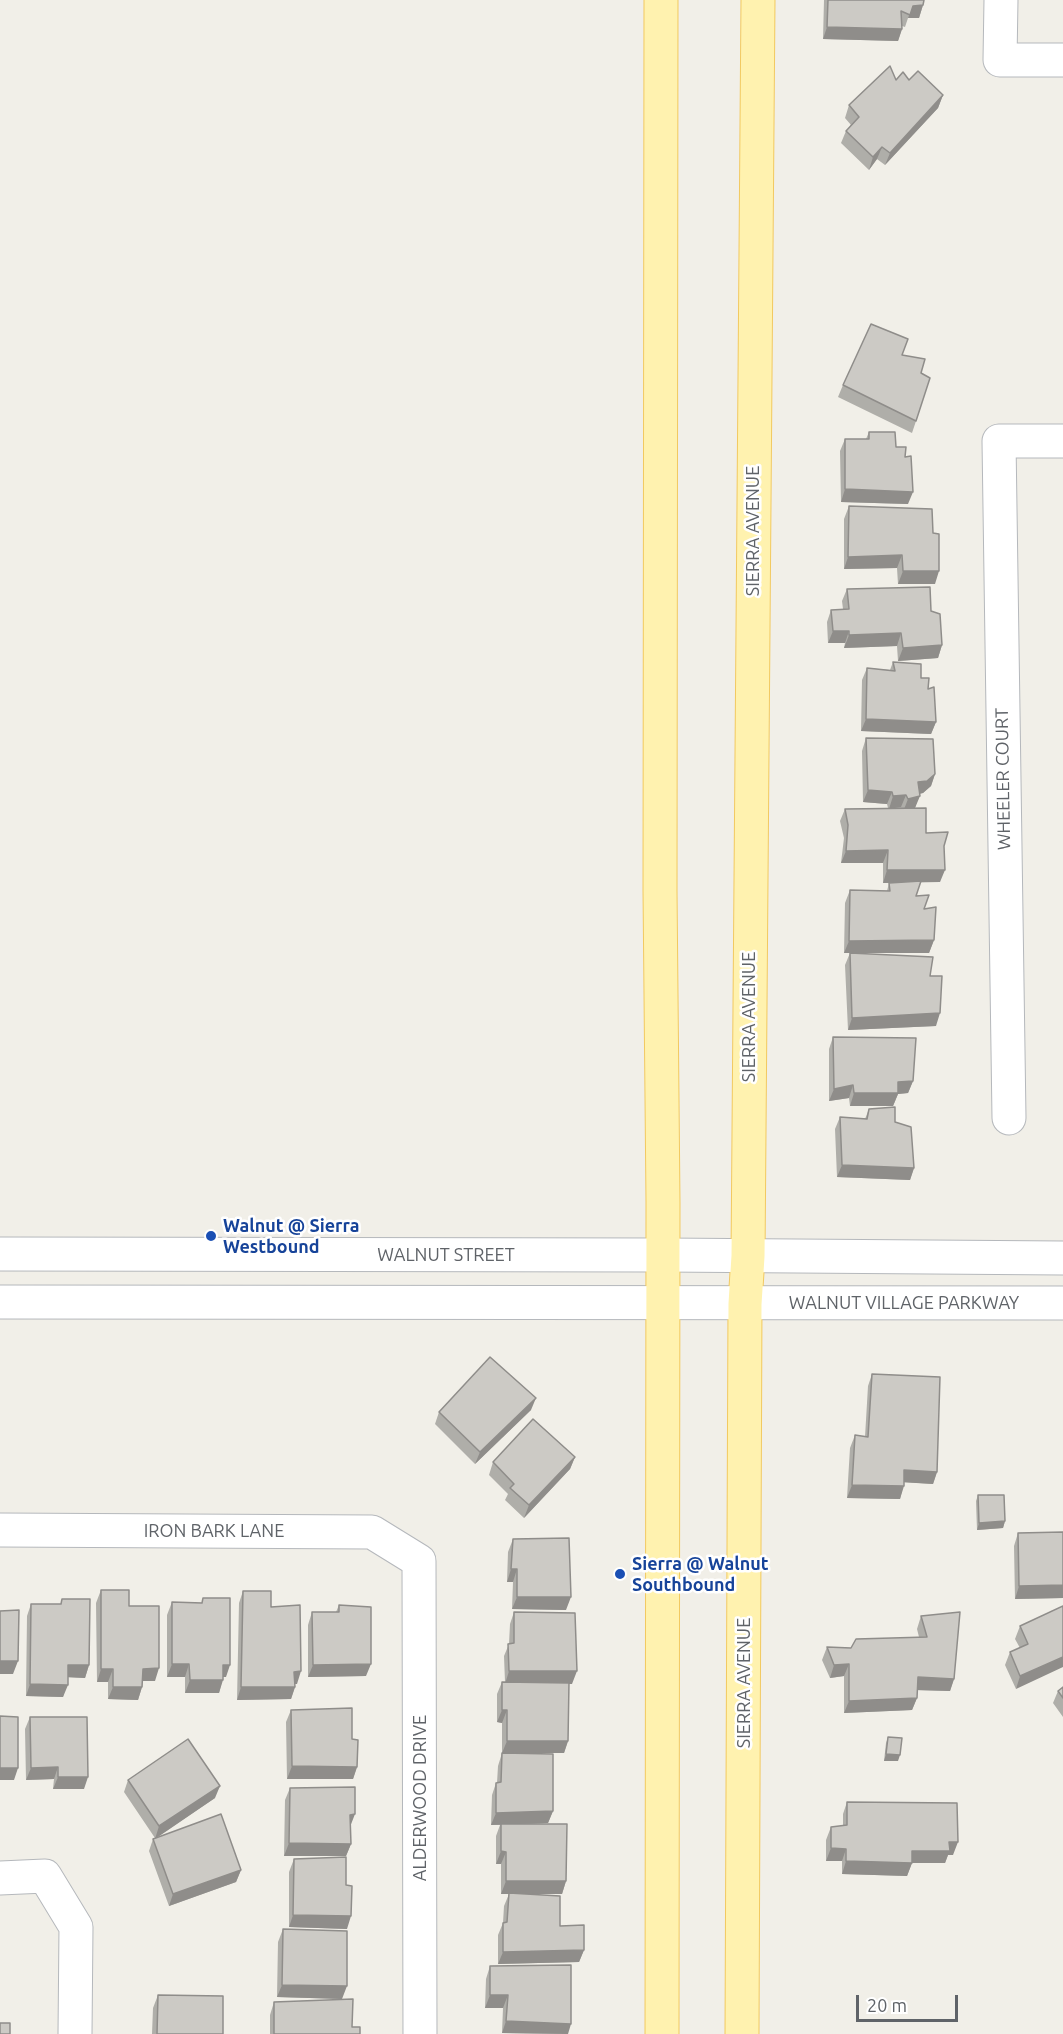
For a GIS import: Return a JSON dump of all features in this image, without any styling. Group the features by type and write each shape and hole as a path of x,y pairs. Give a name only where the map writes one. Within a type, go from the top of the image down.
{"main road":[{"path":"661,0 662,2034"},
{"name":"SIERRA AVENUE","path":"742,2034 758,0"}],"street":[{"path":"1001,0 1000,60 1063,60"},
{"name":"WHEELER COURT","path":"1009,1118 999,441 1063,441"},
{"name":"WALNUT STREET","path":"0,1254 748,1256"},
{"path":"748,1256 1063,1258"},
{"path":"0,1302 746,1304"},
{"name":"WALNUT VILLAGE PARKWAY","path":"746,1304 1063,1303"},
{"name":"IRON BARK LANE","path":"0,1530 372,1532 419,1561"},
{"name":"ALDERWOOD DRIVE","path":"419,1561 420,2034"},
{"path":"0,1878 45,1876 76,1927 75,2034"}],"building":[{"path":"828,0 924,0 923,5 913,6 910,15 901,11 902,29 827,27"},
{"path":"890,66 896,80 903,72 909,80 918,71 943,95 890,153 882,147 873,157 846,131 859,117 849,105"},
{"path":"871,324 908,339 902,355 925,359 921,373 930,378 916,421 843,385"},
{"path":"869,432 895,432 896,447 906,447 905,457 911,456 913,492 845,489 845,439 869,439"},
{"path":"849,506 932,509 933,533 939,534 939,571 903,571 902,555 848,557"},
{"path":"930,587 931,611 940,614 942,645 903,648 901,633 849,635 849,631 833,631 831,610 849,609 847,589"},
{"path":"893,662 921,664 921,678 929,678 928,689 934,687 936,722 866,719 867,668 895,671"},
{"path":"866,738 933,739 935,774 927,781 918,782 920,796 908,799 906,795 893,796 892,792 868,790"},
{"path":"926,808 926,833 948,832 944,846 945,870 887,870 888,850 846,851 848,825 845,809"},
{"path":"921,881 916,896 929,895 924,909 936,907 934,940 849,941 850,890 890,891 889,883"},
{"path":"850,953 933,957 930,976 942,976 940,1013 852,1018"},
{"path":"833,1037 916,1038 913,1081 898,1082 898,1093 854,1093 853,1085 834,1089"},
{"path":"895,1107 895,1122 911,1127 914,1168 842,1165 840,1117 867,1119 869,1109"},
{"path":"490,1357 536,1398 480,1452 439,1412"},
{"path":"872,1374 940,1377 937,1472 904,1470 904,1486 852,1485 855,1435 868,1437"},
{"path":"533,1419 575,1457 529,1505 510,1488 514,1484 493,1462"},
{"path":"978,1495 1004,1495 1005,1521 979,1523"},
{"path":"1063,1532 1063,1585 1019,1586 1018,1533"},
{"path":"569,1538 571,1597 517,1597 517,1569 511,1569 513,1539"},
{"path":"101,1590 129,1590 129,1606 159,1606 159,1668 143,1669 142,1687 113,1687 113,1669 101,1669"},
{"path":"243,1591 271,1591 271,1607 300,1605 301,1671 294,1672 295,1687 241,1687"},
{"path":"203,1598 230,1598 230,1665 223,1665 223,1680 190,1680 189,1664 172,1664 172,1602 202,1603"},
{"path":"62,1599 90,1599 89,1665 68,1665 68,1685 30,1684 31,1604 61,1604"},
{"path":"339,1605 371,1607 371,1664 313,1665 312,1612 339,1612"},
{"path":"1063,1606 1063,1657 1020,1676 1010,1652 1028,1644 1020,1626"},
{"path":"19,1610 18,1661 0,1661 0,1611"},
{"path":"514,1612 575,1613 577,1671 509,1671 508,1644 514,1643"},
{"path":"960,1612 954,1679 918,1677 917,1698 849,1701 849,1664 834,1665 827,1647 851,1648 856,1639 927,1637 921,1616"},
{"path":"502,1682 569,1683 568,1741 507,1741 507,1710 502,1710"},
{"path":"1063,1687 1063,1698 1058,1691"},
{"path":"352,1708 352,1739 358,1740 357,1767 292,1766 291,1710"},
{"path":"0,1716 18,1717 18,1768 0,1768"},
{"path":"30,1717 87,1717 88,1777 58,1777 58,1767 31,1768"},
{"path":"888,1737 902,1738 900,1755 886,1754"},
{"path":"188,1739 220,1786 159,1826 128,1780"},
{"path":"502,1753 553,1754 553,1811 496,1813 496,1783 501,1782"},
{"path":"355,1787 355,1814 350,1815 351,1844 289,1843 290,1788"},
{"path":"847,1802 957,1803 958,1842 949,1842 950,1851 912,1851 912,1863 846,1861 846,1849 831,1848 831,1827 847,1825"},
{"path":"221,1814 241,1870 173,1894 153,1839"},
{"path":"501,1824 567,1824 566,1881 506,1881 506,1852 501,1851"},
{"path":"346,1857 346,1885 352,1886 351,1916 293,1915 294,1859"},
{"path":"509,1893 560,1896 560,1926 584,1925 584,1950 503,1952 503,1923 507,1922"},
{"path":"283,1929 347,1931 347,1986 282,1985"},
{"path":"571,1965 571,2024 506,2021 508,1995 490,1995 490,1966"},
{"path":"158,1995 223,1996 223,2034 157,2034"},
{"path":"353,1999 352,2027 360,2027 360,2034 274,2034 274,2002"},
{"path":"0,2023 10,2023 10,2034 0,2034"}],"place":[{"name":"Walnut @ Sierra Westbound","path":"211,1236"},
{"name":"Sierra @ Walnut Southbound","path":"620,1574"}]}
